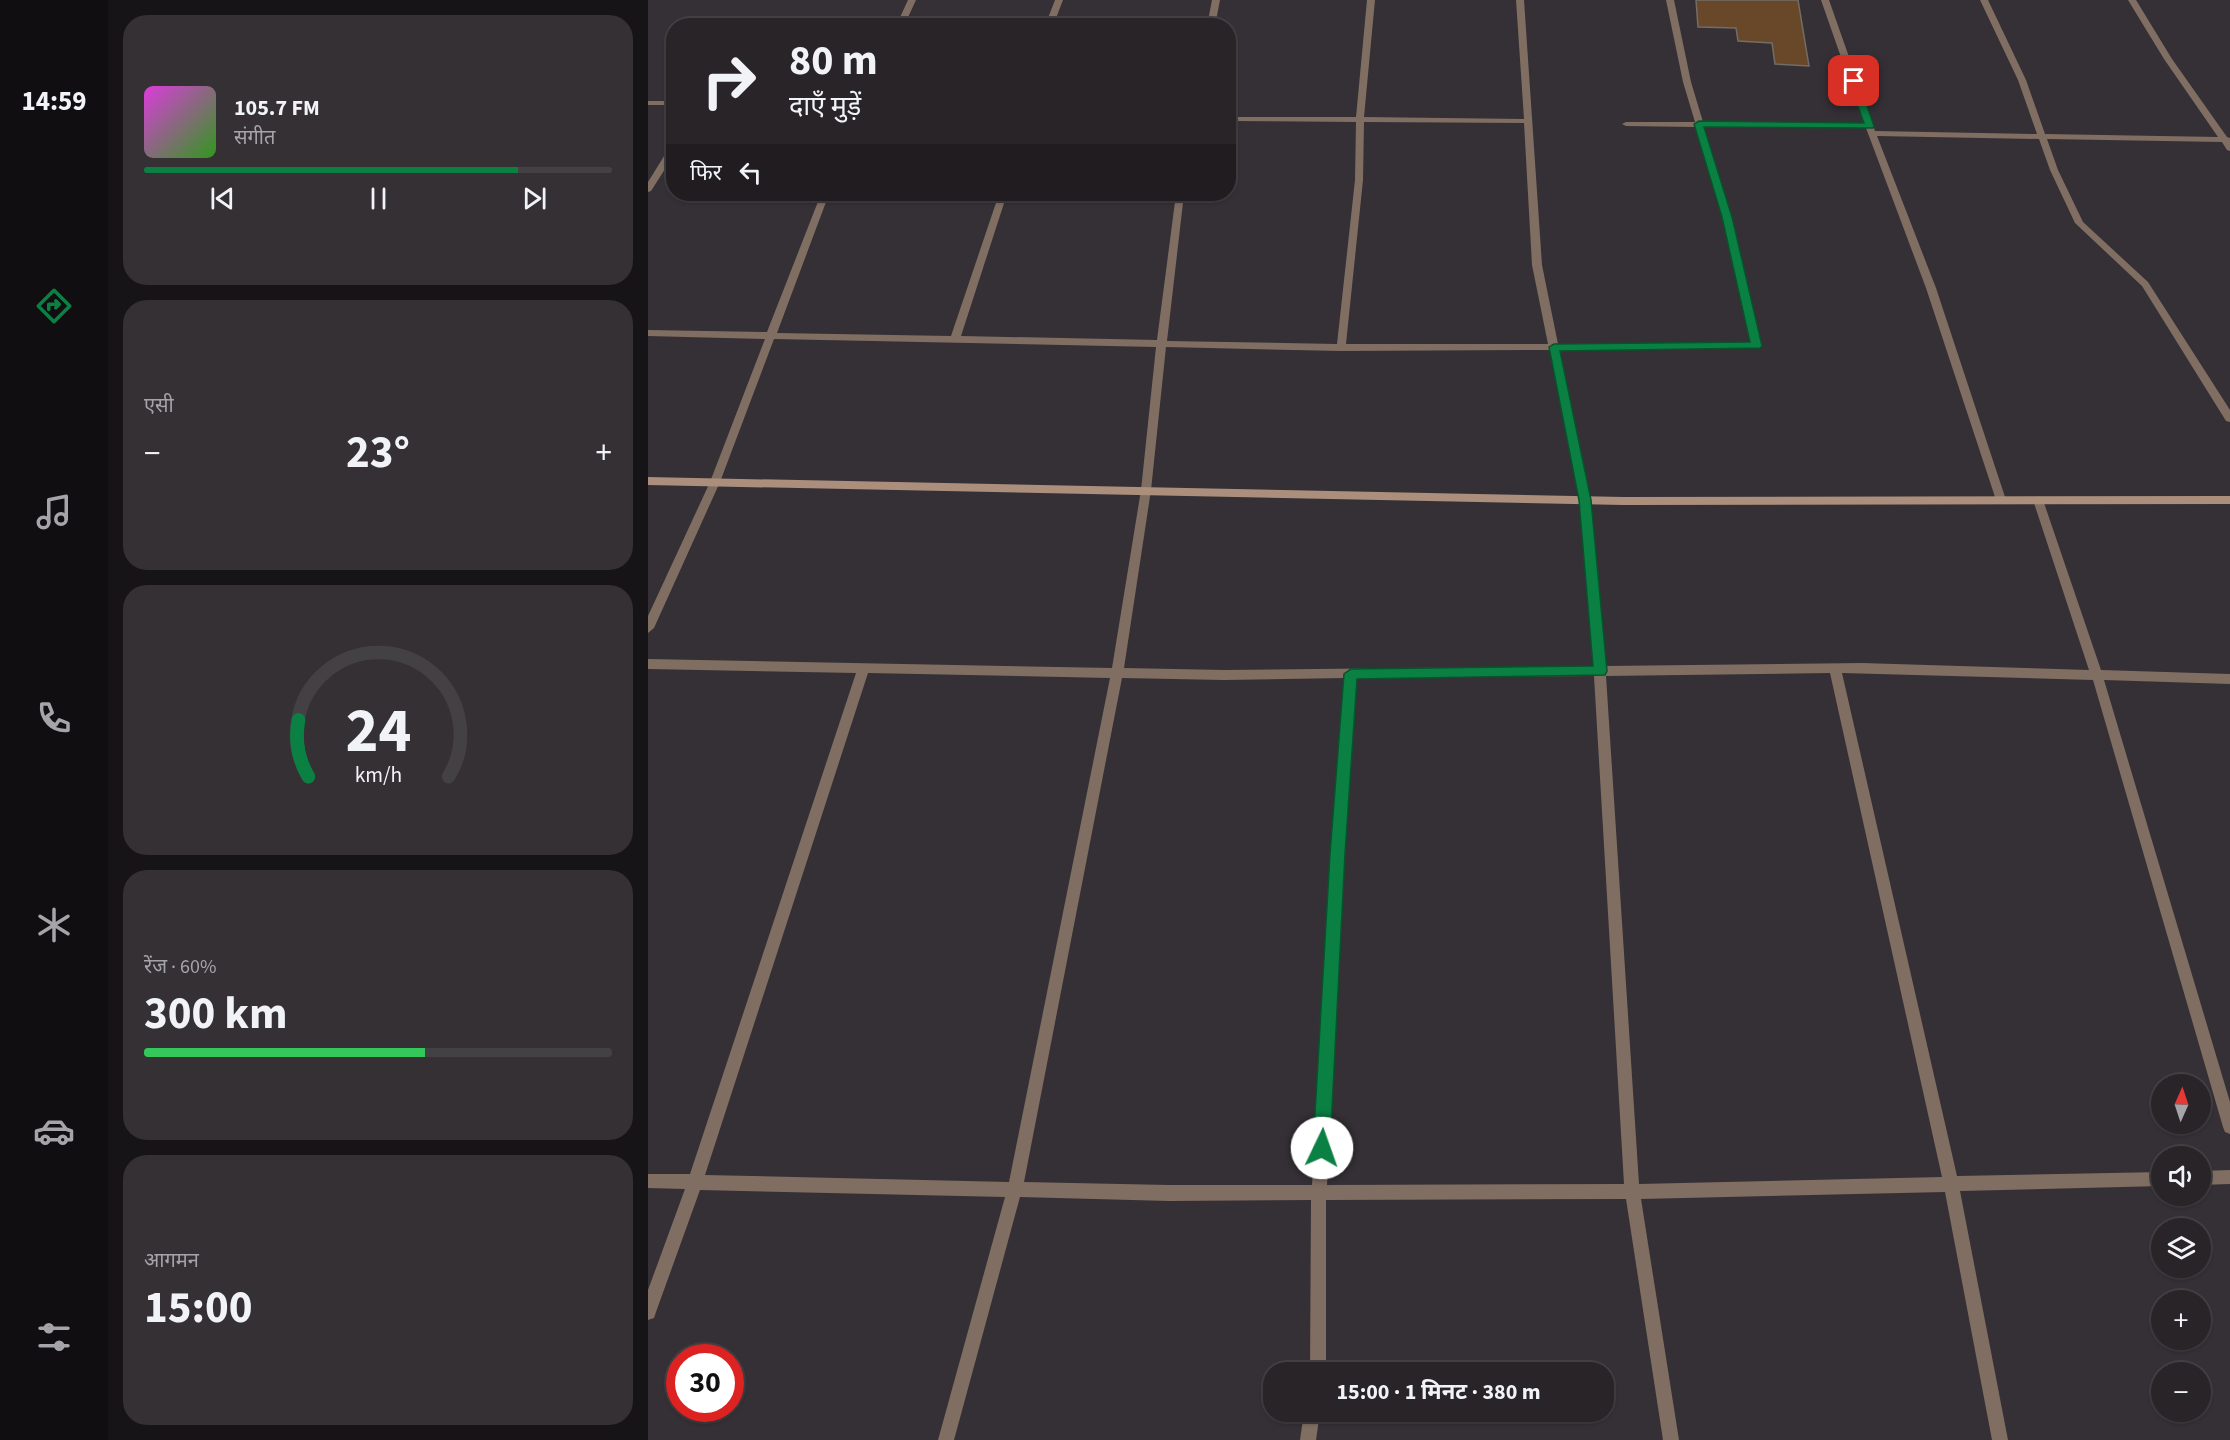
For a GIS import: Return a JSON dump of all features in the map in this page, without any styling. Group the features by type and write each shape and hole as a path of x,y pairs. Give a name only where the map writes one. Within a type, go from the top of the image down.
{"street":[{"path":"904,18 912,0"},
{"path":"1052,18 1059,0"},
{"path":"1213,18 1216,0"},
{"path":"1341,348 1359,180 1360,120 1371,0"},
{"path":"1520,0 1537,265 1585,500 1600,671 1632,1192 1671,1440"},
{"path":"648,333 1341,348 1756,346 1727,217 1687,82 1670,0"},
{"path":"1825,0 1931,288 2001,500"},
{"path":"1984,0 2022,80 2054,170 2079,223 2145,284 2230,418"},
{"path":"2132,0 2168,59 2227,140 2230,148"},
{"path":"648,103 666,103"},
{"path":"1236,119 1528,121"},
{"path":"1626,124 1699,124 2227,140"},
{"path":"648,189 666,160"},
{"path":"648,628 715,482 822,201"},
{"path":"955,340 1001,201"},
{"path":"946,1440 1015,1189 1117,674 1146,490 1179,201"},
{"path":"648,481 1585,500 2230,500"},
{"path":"2038,500 2097,675 2230,1127"},
{"path":"648,664 1117,674 1835,669 2230,679"},
{"path":"648,1312 695,1182 863,669"},
{"path":"1835,669 1951,1185 2000,1440"},
{"path":"1318,1362 1319,1193 1337,854 1351,674"},
{"path":"2211,1178 2230,1177"},
{"path":"648,1181 1168,1193 1319,1193 1632,1192 2151,1179"},
{"path":"1308,1440 1311,1422"}],"building":[{"path":"1696,0 1798,0 1809,66 1775,64 1772,43 1738,41 1736,28 1698,27"}],"route":[{"path":"1322,1148 1337,854 1351,674 1600,671 1585,500 1554,347 1756,346 1727,217 1699,124 1870,126 1854,81"}]}
